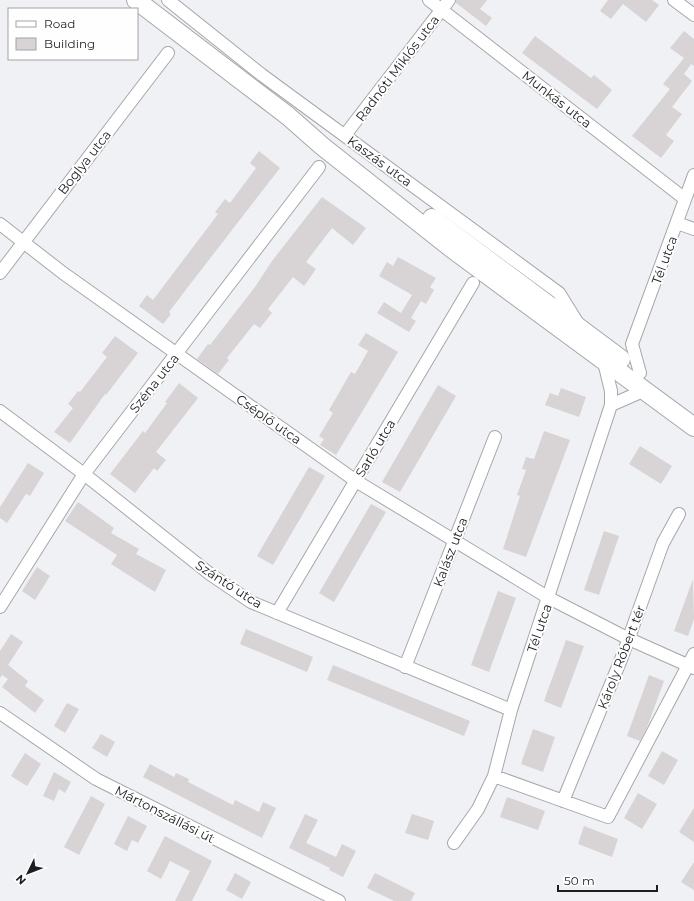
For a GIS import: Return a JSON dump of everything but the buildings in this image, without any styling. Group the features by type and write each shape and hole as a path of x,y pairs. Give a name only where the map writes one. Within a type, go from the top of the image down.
{"main road":[{"path":"136,0 288,116 322,146 445,243 606,355 640,373 694,413"},
{"path":"288,116 326,139 582,329 643,391 694,427"}],"street":[{"name":"Kaszás utca","path":"168,0 262,75 559,293 582,329"},
{"name":"Munkás utca","path":"429,0 446,5 686,199"},
{"path":"674,0 694,16"},
{"name":"Radnóti Miklós utca","path":"345,136 446,5"},
{"name":"Boglya utca","path":"0,273 168,53"},
{"name":"Széna utca","path":"0,607 84,474 319,167"},
{"name":"Tél utca","path":"632,344 694,175"},
{"path":"677,223 694,229"},
{"name":"Cséplő utca","path":"0,224 63,273 356,481 549,598 628,639 691,666"},
{"name":"Sarló utca","path":"277,613 473,283"},
{"path":"606,355 632,344 640,373"},
{"name":"Tél utca","path":"454,843 478,809 494,776 511,710 549,598 611,405 611,391 606,355"},
{"path":"611,405 643,391"},
{"name":"Szántó utca","path":"0,412 84,474 210,574 251,602 511,710"},
{"name":"Kalász utca","path":"405,667 495,437"},
{"name":"Károly Róbert tér","path":"563,801 628,639 663,543 679,514"},
{"path":"494,776 608,816 691,666 694,654"},
{"name":"Mártonszállási út","path":"0,713 96,780 339,901"}]}
